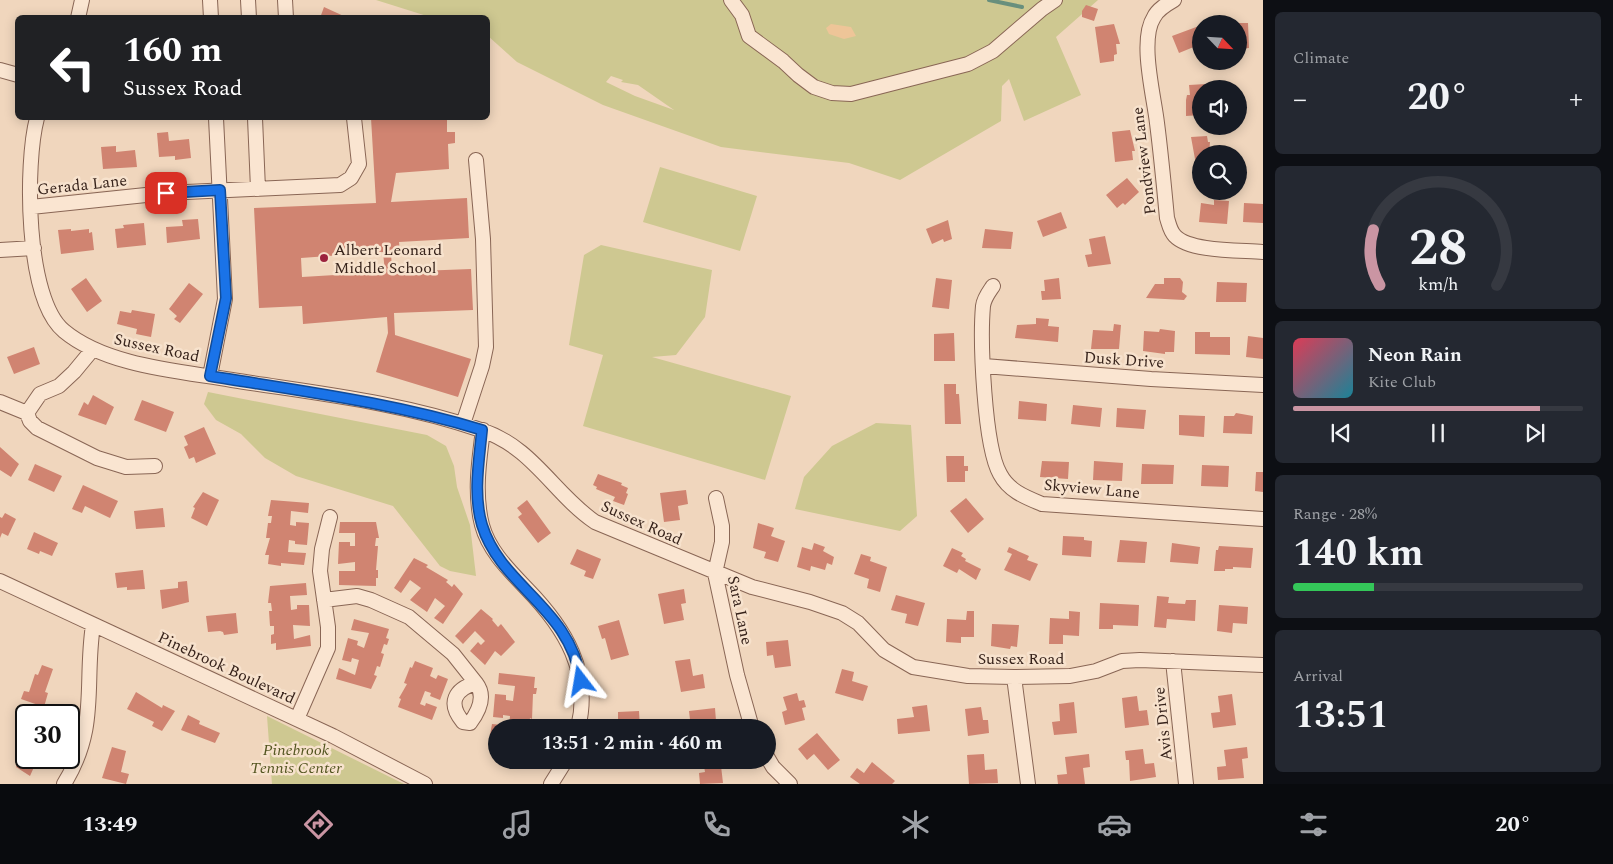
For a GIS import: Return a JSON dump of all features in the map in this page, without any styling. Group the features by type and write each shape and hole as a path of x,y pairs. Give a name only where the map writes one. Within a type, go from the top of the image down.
{"street":[{"path":"79,15 82,0"},
{"path":"210,0 211,15"},
{"path":"248,0 249,15"},
{"path":"285,0 286,15"},
{"path":"731,0 742,15 749,36 784,61 798,75 814,87 832,93 851,94 968,64 993,51 1042,8 1055,0"},
{"name":"Pondview Lane","path":"1174,0 1165,5 1153,17 1149,34 1148,60 1168,218 1172,232 1176,238 1187,244 1263,252"},
{"path":"0,70 15,74"},
{"name":"Sussex Road","path":"38,120 30,157 30,207 38,278 48,310 62,330 83,345 152,366 356,400 482,430 521,451 548,476 576,509 595,522 752,587 810,602 842,614 858,623 884,650 913,667 968,676 1014,678 1070,676 1096,671 1122,661 1263,664"},
{"path":"210,376 226,298 216,120"},
{"path":"255,120 258,189"},
{"name":"Gerada Lane","path":"30,207 220,190 340,185 351,178 359,164 354,120"},
{"path":"462,424 482,366 486,347 483,239 476,160"},
{"path":"0,250 34,248"},
{"name":"Skyview Lane","path":"993,286 983,304 984,366 992,456 1006,483 1024,497 1042,504 1263,519"},
{"path":"27,413 40,394 59,386 74,372 93,349"},
{"name":"Dusk Drive","path":"984,366 1151,379 1263,385"},
{"path":"0,402 27,413 30,421 36,428 97,458 126,467 155,466"},
{"path":"482,430 478,492 482,525 492,550 561,628 573,651 582,692 580,719"},
{"name":"Sara Lane","path":"716,498 722,526 722,542 715,573 737,675 749,719"},
{"path":"297,719 328,648 321,564 330,517"},
{"name":"Pinebrook Boulevard","path":"4,585 297,719 425,784"},
{"path":"324,600 357,596 371,600 409,617 453,654 476,682"},
{"path":"64,784 74,765 86,731 90,704 88,666 93,625"},
{"name":"Avis Drive","path":"1173,661 1186,784"},
{"path":"1014,678 1028,784"},
{"path":"551,784 560,769"},
{"path":"775,769 790,784"}],"green space":[{"path":"376,0 1098,0 1056,37 1081,95 1024,121 1009,79 1002,86 1001,121 900,180 849,163 721,147 603,105 517,62 490,38 490,15 424,15","holes":["611,76 623,80 621,82 638,85 674,110 635,96 606,82"]},
{"path":"660,167 757,196 740,251 643,222"},
{"path":"601,245 712,270 705,317 676,355 652,357 791,396 765,480 583,426 603,355 569,345 584,255"},
{"path":"208,392 427,435 446,446 454,466 457,487 470,525 476,576 450,571 440,566 393,506 296,476 265,458 241,434 216,420 204,404"},
{"path":"876,423 911,425 917,516 900,531 795,509 804,477 832,446"},
{"name":"Pinebrook Tennis Center","path":"267,716 404,784 272,784"}],"sand":[{"path":"831,24 851,27 856,36 844,39 829,34 826,28"}],"building":[{"path":"1086,5 1098,9 1094,21 1082,17 1082,11"},
{"path":"324,7 341,15 321,15"},
{"path":"1114,24 1120,44 1116,44 1117,54 1114,55 1114,61 1100,63 1095,27"},
{"path":"1192,29 1192,48 1179,53 1172,36"},
{"path":"1189,85 1192,85 1192,116 1186,116 1186,100 1187,95 1190,95"},
{"name":"Albert Leonard Middle School","path":"371,120 447,120 447,132 455,132 455,143 448,144 449,169 396,173 391,202 467,198 469,238 399,242 400,252 391,252 392,272 471,269 473,310 394,313 395,335 471,359 458,397 376,372 388,333 387,317 303,324 302,306 259,308 254,208 376,203","holes":["383,252 385,272 302,277 301,258"]},
{"path":"1130,130 1135,151 1132,151 1133,160 1115,162 1112,132"},
{"path":"168,132 169,141 189,139 191,158 175,160 175,156 159,157 157,133"},
{"path":"1207,136 1210,145 1192,145 1191,137"},
{"path":"116,146 116,152 135,150 137,167 103,169 101,147"},
{"path":"1127,178 1139,192 1125,205 1123,203 1117,208 1106,195"},
{"path":"1214,200 1229,201 1227,224 1199,222 1201,203 1214,205"},
{"path":"1244,203 1263,204 1263,223 1243,222"},
{"path":"1061,212 1067,228 1043,237 1037,221"},
{"path":"198,219 200,239 167,243 166,227 183,226 182,220"},
{"path":"948,220 952,239 944,242 943,239 932,244 926,229"},
{"path":"144,223 146,245 117,248 115,229 124,228 123,225"},
{"path":"71,229 71,231 89,229 89,233 92,232 94,250 61,254 58,230"},
{"path":"985,229 1013,232 1011,249 982,248"},
{"path":"1105,236 1111,264 1088,267 1085,255 1092,254 1089,239"},
{"path":"86,278 102,301 87,312 71,289"},
{"path":"936,278 952,280 949,309 932,307"},
{"path":"1059,278 1061,299 1042,300 1041,291 1045,291 1044,280"},
{"path":"1164,278 1180,278 1183,282 1182,292 1187,296 1184,300 1146,298 1155,284 1164,284"},
{"path":"1217,282 1247,283 1246,302 1216,302"},
{"path":"189,283 203,294 180,323 174,319 177,316 169,309"},
{"path":"132,310 155,314 151,337 136,334 137,329 117,324 120,311 131,313"},
{"path":"1036,318 1049,319 1048,326 1059,327 1058,342 1015,338 1017,325 1036,324"},
{"path":"1114,324 1121,325 1119,349 1091,349 1093,330 1113,331"},
{"path":"1160,329 1175,331 1174,352 1165,352 1165,354 1143,351 1144,331 1159,332"},
{"path":"1195,332 1210,332 1210,337 1230,337 1230,355 1195,354"},
{"path":"954,333 955,361 934,361 934,334"},
{"path":"1248,336 1263,338 1263,359 1246,357"},
{"path":"34,347 40,364 14,374 7,357"},
{"path":"944,384 956,384 956,394 959,394 961,424 945,424"},
{"path":"93,395 114,407 106,425 78,415 84,402 88,405"},
{"path":"142,400 174,412 166,432 134,420"},
{"path":"1019,401 1047,404 1046,421 1018,419"},
{"path":"1073,405 1102,408 1100,427 1071,424"},
{"path":"1117,408 1146,410 1144,429 1116,427"},
{"path":"1236,413 1253,416 1252,434 1223,433 1224,416 1234,416"},
{"path":"1179,415 1205,416 1204,437 1179,435"},
{"path":"204,427 216,454 196,463 194,457 189,459 184,447 188,445 184,436"},
{"path":"0,447 19,464 11,477 0,470"},
{"path":"946,456 964,456 964,466 968,466 968,471 965,471 965,482 947,482"},
{"path":"1042,461 1069,462 1068,479 1040,477"},
{"path":"1094,461 1123,463 1122,481 1093,480"},
{"path":"35,464 62,476 54,492 28,480"},
{"path":"1142,464 1174,465 1173,484 1141,484"},
{"path":"1202,465 1229,466 1228,487 1201,486"},
{"path":"1256,472 1263,472 1263,492 1255,491"},
{"path":"598,474 622,483 621,485 628,488 624,505 613,501 615,497 596,489 597,487 593,485"},
{"path":"83,485 118,501 110,518 85,506 82,513 72,509"},
{"path":"686,490 688,504 678,506 680,520 664,522 660,493"},
{"path":"203,492 219,500 207,526 191,518 195,508 193,507"},
{"path":"966,498 984,519 968,533 950,511"},
{"path":"271,500 309,503 308,513 291,511 290,525 296,526 296,522 309,523 307,545 295,544 295,541 289,540 288,552 306,553 304,565 281,563 281,566 268,564 269,555 265,555 270,538 266,538 268,523 271,523 272,516 268,516"},
{"path":"527,500 551,533 538,543 518,517 522,514 517,508"},
{"path":"163,508 165,527 136,529 134,511"},
{"path":"5,513 16,519 8,536 2,533 0,538 0,517 2,518"},
{"path":"340,522 376,522 379,538 376,538 375,546 378,546 376,570 378,570 378,578 376,578 376,586 339,585 339,571 355,571 355,562 338,564 339,542 350,542 350,546 355,546 355,533 339,533"},
{"path":"758,523 774,528 771,536 785,541 778,562 764,558 766,552 753,548"},
{"path":"34,532 58,543 52,556 40,551 39,554 27,549"},
{"path":"1063,536 1084,537 1084,540 1092,541 1091,557 1062,555"},
{"path":"1120,540 1147,542 1145,563 1117,562"},
{"path":"814,543 825,547 823,551 834,557 832,565 827,563 825,570 811,566 810,571 797,567 802,547 812,550"},
{"path":"1172,543 1200,547 1198,564 1170,562"},
{"path":"1219,546 1253,548 1251,568 1233,567 1233,569 1225,569 1225,571 1214,571 1216,550 1218,550"},
{"path":"1009,547 1029,556 1027,560 1038,564 1030,581 1004,570 1012,554 1007,552"},
{"path":"952,548 963,553 961,556 966,559 965,561 981,569 976,580 959,569 957,573 943,566"},
{"path":"577,549 601,559 593,579 584,576 586,571 570,564"},
{"path":"861,554 871,557 870,561 887,567 880,592 867,588 869,579 854,574"},
{"path":"414,558 428,565 426,567 448,580 446,582 452,587 454,584 463,594 443,624 434,618 445,606 435,598 427,612 410,600 421,588 410,580 401,593 394,588"},
{"path":"143,570 145,589 127,590 127,587 117,588 115,573"},
{"path":"187,581 189,602 162,609 160,590 178,588 178,582"},
{"path":"306,583 307,595 290,596 291,610 297,609 297,605 309,605 310,626 293,625 294,639 310,635 311,646 276,650 276,643 271,644 274,626 270,626 269,611 272,611 271,603 268,603 270,586"},
{"path":"684,589 686,603 681,604 684,620 664,624 658,594"},
{"path":"896,595 925,603 918,626 905,623 907,614 891,610"},
{"path":"1157,596 1169,597 1168,603 1185,604 1186,600 1196,600 1195,621 1167,619 1166,628 1154,627"},
{"path":"1100,603 1139,605 1138,626 1113,625 1113,629 1099,629"},
{"path":"1219,605 1248,607 1247,624 1233,623 1232,633 1217,631"},
{"path":"481,609 493,619 498,627 501,624 515,642 501,656 495,651 485,665 470,651 478,642 481,645 485,641 475,631 463,644 455,636"},
{"path":"967,611 974,611 974,637 961,637 961,643 946,642 947,619 966,620"},
{"path":"1069,611 1080,612 1079,636 1063,635 1063,644 1049,644 1050,618 1069,619"},
{"path":"236,613 238,633 224,635 220,631 208,632 206,616"},
{"path":"354,619 389,629 386,638 389,639 387,645 384,644 381,653 384,654 380,667 377,666 374,675 377,676 371,689 336,679 339,668 355,675 359,660 352,658 351,662 342,660 348,638 358,641 357,645 364,648 369,633 351,630"},
{"path":"619,620 629,655 611,660 605,638 602,639 598,626"},
{"path":"992,624 1019,625 1017,647 1011,646 1010,649 991,646"},
{"path":"788,640 791,666 775,668 773,655 767,656 766,642"},
{"path":"690,659 693,676 703,674 705,688 681,692 675,661"},
{"path":"415,661 433,668 430,676 436,679 438,675 448,679 440,700 430,696 431,693 425,691 420,704 425,706 426,703 437,707 432,720 398,707 401,699 399,698 407,684 404,683 410,667 412,668"},
{"path":"42,665 53,669 45,692 48,693 45,704 35,704 21,699 24,691 29,692 35,674 38,675"},
{"path":"842,669 854,672 852,681 868,686 863,701 835,693"},
{"path":"499,673 535,677 534,688 537,688 536,694 533,694 532,719 510,719 510,716 503,715 503,718 493,717 495,694 506,695 506,700 513,701 515,686 498,684"},
{"path":"136,692 162,708 163,705 175,711 162,731 152,726 154,722 127,709"},
{"path":"797,693 799,701 804,700 806,707 802,708 805,720 785,725 782,712 787,710 783,697"},
{"path":"1232,694 1236,725 1213,728 1211,713 1220,712 1218,696"},
{"path":"1137,696 1139,711 1147,710 1149,725 1125,728 1122,698"},
{"path":"1074,702 1077,733 1054,735 1052,722 1060,721 1059,704"},
{"path":"927,705 930,731 898,734 897,719 914,717 912,707"},
{"path":"981,707 983,720 988,720 989,733 968,736 965,709"},
{"path":"715,708 716,719 690,719 689,711"},
{"path":"639,711 639,719 618,719 618,712"},
{"path":"188,715 200,721 199,724 220,733 215,743 181,730"},
{"path":"817,733 840,760 828,770 814,754 807,760 798,749"},
{"path":"112,747 126,751 121,772 129,774 126,784 102,778"},
{"path":"1247,747 1248,758 1242,759 1244,778 1218,780 1217,767 1226,766 1224,750"},
{"path":"1143,749 1145,764 1154,763 1156,777 1130,781 1129,760 1126,760 1125,751"},
{"path":"984,754 985,770 997,769 998,783 969,784 967,755"},
{"path":"1089,754 1090,767 1083,768 1085,784 1058,784 1057,775 1067,774 1065,757"},
{"path":"872,762 895,781 892,784 860,784 850,777 857,768 864,773"},
{"path":"19,769 33,769 30,776"},
{"path":"704,769 721,769 723,783 700,784 699,773 705,772"}],"waterway":[{"path":"989,0 1022,7"}],"place":[{"name":"Albert Leonard Middle School","path":"324,258"}],"route":[{"path":"166,193 220,190 223,272 226,298 210,376 356,400 442,418 482,430 478,500 482,525 492,550 510,572 542,604 561,628 573,651 581,681"}]}
